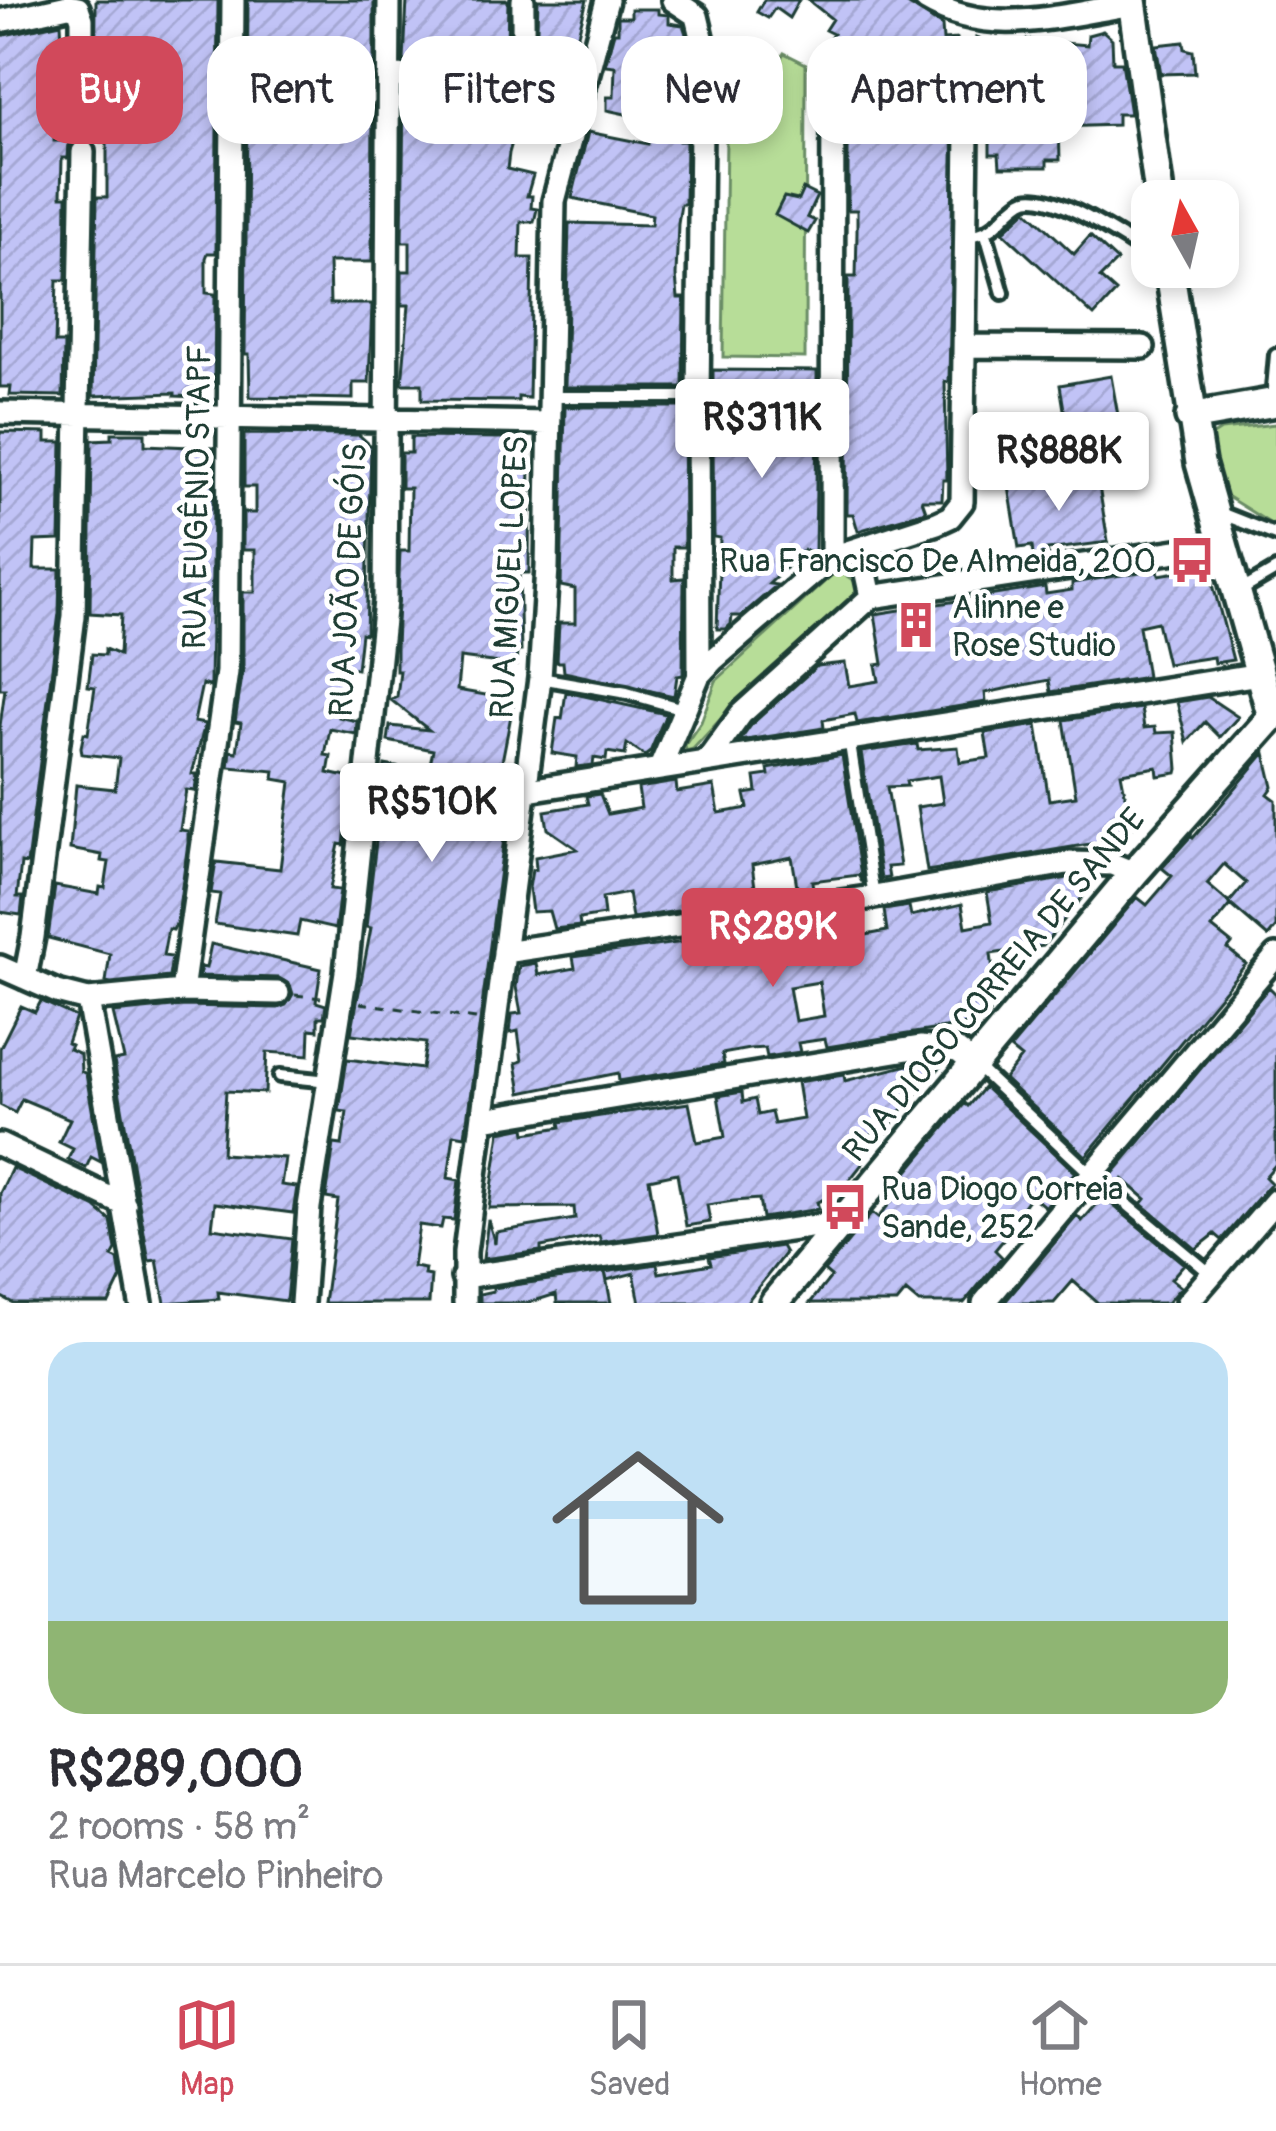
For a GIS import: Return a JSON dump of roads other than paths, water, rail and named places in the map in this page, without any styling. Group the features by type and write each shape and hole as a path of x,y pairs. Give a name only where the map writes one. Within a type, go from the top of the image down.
{"street":[{"name":"RUA EUGÊNIO STAPF","path":"182,991 227,672 232,0"},
{"name":"RUA JOÃO DE GÓIS","path":"302,1303 309,1207 341,1001 385,601 389,0"},
{"path":"388,76 509,77 521,57 523,0"},
{"name":"RUA MIGUEL LOPES","path":"465,1303 463,1277 540,677 547,567 554,201 607,0"},
{"path":"660,768 699,675 702,37 698,16 673,0"},
{"path":"926,0 950,14 979,22 1015,22 1133,2 1157,180"},
{"path":"0,21 74,6 82,19 82,36"},
{"path":"832,557 833,144"},
{"path":"699,675 832,557 950,517 962,502 976,235 968,144"},
{"path":"25,977 74,616 83,152"},
{"path":"1172,288 1190,417 1274,723"},
{"path":"967,346 1143,347"},
{"path":"1190,417 1274,402"},
{"path":"0,412 548,423"},
{"path":"707,761 741,714 871,597 1223,544"},
{"path":"861,550 871,597"},
{"path":"528,790 1260,674"},
{"name":"RUA DIOGO CORREIA DE SANDE","path":"774,1303 1134,873 1274,723"},
{"path":"504,952 874,898 1067,863 1112,864 1134,873"},
{"path":"984,1303 1276,956"},
{"path":"0,967 88,1000 182,991 278,993"},
{"path":"88,1000 141,1303"},
{"path":"484,1119 920,1047 944,1046 974,1064"},
{"path":"0,1145 124,1205"},
{"path":"1187,1303 1276,1200"},
{"path":"463,1277 837,1223"}],"lane":[{"path":"1003,292 976,235 1024,200 1047,197 1131,244"},
{"path":"1274,402 1276,355"},
{"path":"549,397 698,397"},
{"path":"1212,509 1276,536"},
{"path":"1237,592 1276,570"},
{"path":"540,677 627,693 685,710"},
{"path":"849,738 874,898"},
{"path":"974,1064 1092,1175 1211,1274"},
{"path":"280,1076 328,1081"}],"place":[{"name":"Rua Francisco De Almeida, 200","path":"1192,560"},
{"name":"Alinne e Rose Studio","path":"916,625"},
{"name":"Rua Diogo Correia Sande, 252","path":"845,1207"}]}
